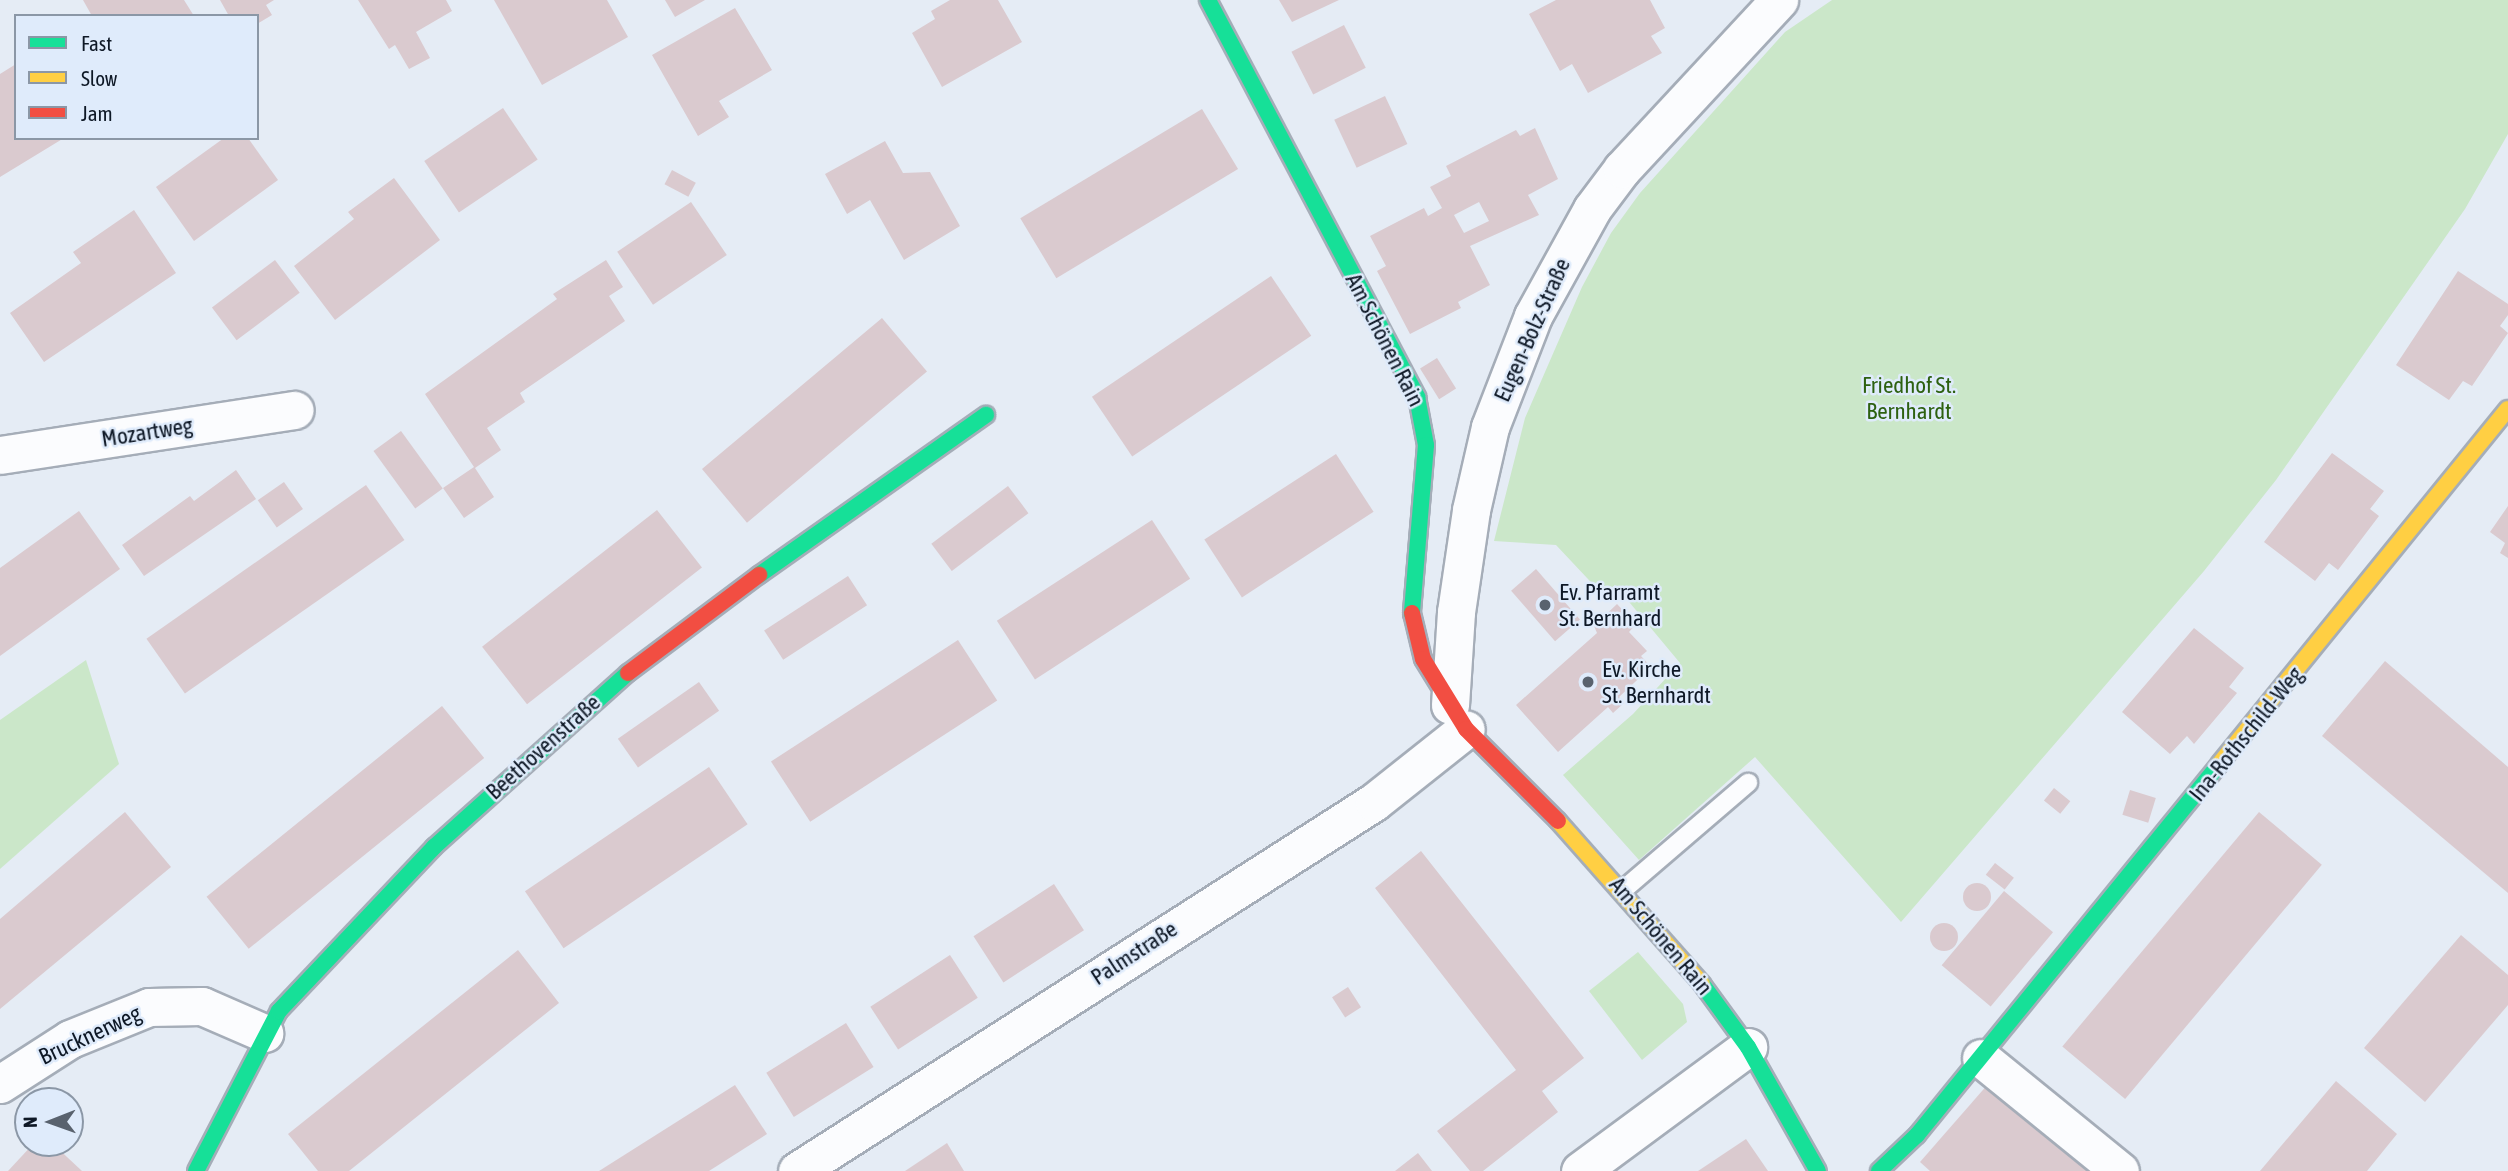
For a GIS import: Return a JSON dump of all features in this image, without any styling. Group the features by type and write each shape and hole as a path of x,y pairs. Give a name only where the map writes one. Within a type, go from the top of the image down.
{"street":[{"name":"Am Schönen Rain","path":"1208,0 1417,397 1426,445 1413,631 1423,659 1458,717 1529,788 1692,969 1748,1047 1818,1171"},
{"name":"Eugen-Bolz-Straße","path":"1458,717 1456,612 1471,510 1490,427 1533,316 1592,209 1622,169 1652,132 1779,0"},
{"name":"Ina-Rothschild-Weg","path":"1879,1171 1917,1135 1982,1058 2508,409"},
{"name":"Mozartweg","path":"0,455 295,410"},
{"name":"Beethovenstraße","path":"196,1171 264,1033 318,966 434,847 579,713 741,584 986,415"},
{"name":"Palmstraße","path":"797,1171 1374,802 1458,717"},
{"name":"Brucknerweg","path":"0,1084 70,1039 149,1007 202,1006 264,1033"},
{"path":"1580,1171 1748,1047"},
{"path":"1982,1058 2120,1171"}],"lane":[{"path":"1623,890 1748,783"}],"green space":[{"name":"Friedhof St. Bernhardt","path":"1832,0 2508,0 2508,134 2465,209 2276,480 2204,571 1901,922 1755,757 1639,860 1563,775 1633,714 1680,663 1615,585 1603,595 1556,545 1494,541 1525,418 1582,287 1611,233 1640,193 1785,32"},
{"path":"86,660 119,764 0,869 0,720"},
{"path":"1638,952 1683,1004 1687,1022 1642,1060 1589,991"}],"building":[{"path":"83,0 184,0 193,14 91,14"},
{"path":"220,0 274,0 266,5 272,15 259,23 259,14 228,14"},
{"path":"358,0 446,0 452,11 416,32 430,58 409,69 395,45 389,49"},
{"path":"494,0 607,0 628,37 542,85"},
{"path":"665,0 705,0 675,17"},
{"path":"950,0 998,0 1022,42 942,87 912,33 935,19 931,11"},
{"path":"1279,0 1339,0 1292,22"},
{"path":"1556,0 1650,0 1665,28 1651,36 1662,53 1588,93 1572,64 1560,71 1529,14"},
{"path":"735,8 772,70 719,101 729,117 698,136 652,55"},
{"path":"1344,25 1366,68 1313,95 1291,52"},
{"path":"14,65 14,140 61,140 0,177 0,74"},
{"path":"1385,96 1407,144 1357,168 1334,120"},
{"path":"503,108 538,159 459,213 424,161"},
{"path":"1202,109 1238,169 1056,278 1020,218"},
{"path":"1535,128 1558,179 1528,195 1539,215 1470,246 1490,285 1458,302 1461,308 1410,334 1377,271 1386,266 1370,236 1424,208 1428,216 1442,208 1430,187 1451,176 1446,166 1516,130 1520,136","holes":["1479,202 1489,221 1464,233 1454,215"]},
{"path":"221,140 249,140 278,180 194,241 156,187"},
{"path":"885,141 903,173 930,172 960,226 904,260 870,200 847,214 825,174"},
{"path":"672,170 696,183 688,197 664,184"},
{"path":"394,178 440,240 335,320 294,266 354,219 348,212"},
{"path":"691,202 727,255 653,305 617,252"},
{"path":"134,210 176,273 44,362 10,313 81,263 73,252"},
{"path":"275,260 300,293 237,340 212,308"},
{"path":"606,260 623,287 609,296 625,321 520,393 525,402 487,428 501,450 475,468 494,497 464,518 443,488 474,467 425,394 557,299 553,294"},
{"path":"2458,271 2508,304 2508,315 2500,326 2508,333 2472,386 2463,381 2449,400 2396,365"},
{"path":"1271,276 1311,336 1132,456 1092,397"},
{"path":"882,318 927,372 747,523 702,469"},
{"path":"1437,358 1456,389 1439,399 1420,369"},
{"path":"401,431 443,488 415,508 373,451"},
{"path":"2332,453 2384,491 2370,509 2379,516 2338,570 2329,563 2315,581 2264,542"},
{"path":"1336,454 1374,512 1242,597 1204,540"},
{"path":"236,470 256,499 144,576 122,545 190,496 194,501"},
{"path":"284,482 303,509 277,527 258,500"},
{"path":"366,485 404,540 185,694 146,639"},
{"path":"1008,486 1028,513 952,571 931,544"},
{"path":"2508,506 2508,558 2500,553 2505,543 2490,532"},
{"path":"657,510 702,568 527,704 482,647"},
{"path":"79,511 120,569 0,656 0,568"},
{"path":"1152,520 1190,579 1035,679 997,621"},
{"name":"Ev. Pfarramt St. Bernhard","path":"1536,569 1580,620 1555,641 1511,591"},
{"path":"848,576 867,605 783,660 764,630"},
{"name":"Ev. Kirche St. Bernhardt","path":"1617,604 1636,624 1629,632 1647,651 1641,656 1651,667 1619,697 1624,703 1613,713 1608,707 1558,752 1516,705 1597,633 1594,626"},
{"path":"2194,628 2244,668 2229,687 2237,693 2194,744 2187,736 2170,754 2122,712"},
{"path":"958,640 997,700 810,822 771,761"},
{"path":"2385,661 2508,767 2508,893 2322,736"},
{"path":"699,682 719,711 638,767 618,739"},
{"path":"442,706 484,758 249,949 207,897"},
{"path":"709,767 748,824 564,948 525,891"},
{"path":"2054,788 2070,801 2060,814 2044,800"},
{"path":"2130,790 2156,798 2148,823 2122,815"},
{"path":"125,812 171,867 0,1009 0,919"},
{"path":"2259,812 2322,865 2125,1099 2062,1046"},
{"path":"1421,851 1584,1058 1542,1091 1558,1112 1483,1171 1470,1171 1437,1131 1516,1070 1375,888"},
{"path":"1995,863 2014,878 2005,890 1986,875"},
{"path":"1977,883 1987,887 1991,897 1987,907 1977,911 1967,907 1963,897 1967,887"},
{"path":"1054,884 1084,930 1003,982 973,936"},
{"path":"2004,891 2053,932 1991,1006 1942,965"},
{"path":"1944,923 1954,927 1958,937 1954,947 1944,951 1934,947 1930,937 1934,927"},
{"path":"2461,935 2508,975 2508,1005 2425,1102 2364,1048"},
{"path":"518,950 559,1003 349,1171 318,1171 288,1134"},
{"path":"950,955 978,998 898,1050 870,1007"},
{"path":"1348,987 1361,1007 1345,1017 1332,997"},
{"path":"846,1023 874,1067 794,1117 766,1073"},
{"path":"2336,1081 2397,1134 2367,1171 2260,1171"},
{"path":"1989,1083 2090,1171 1930,1171 1920,1162"},
{"path":"735,1085 767,1134 709,1171 599,1171"},
{"path":"1746,1139 1768,1171 1698,1171"},
{"path":"947,1143 964,1171 905,1171"},
{"path":"1418,1153 1432,1171 1395,1171"},
{"path":"21,1157 67,1157 82,1171 8,1171"}],"traffic: fast":[{"path":"1208,0 1417,397 1426,445 1412,613"},
{"path":"759,575 986,415"},
{"path":"196,1171 279,1011 434,847 628,673"},
{"path":"1879,1171 1917,1135 2220,763"},
{"path":"1702,984 1748,1047 1818,1171"}],"traffic: slow":[{"path":"2220,763 2508,409"},
{"path":"1558,821 1702,984"}],"traffic: jam":[{"path":"628,673 759,575"},
{"path":"1412,613 1423,659 1466,729 1558,821"}],"place":[{"name":"Ev. Pfarramt St. Bernhard","path":"1545,605"},
{"name":"Ev. Kirche St. Bernhardt","path":"1588,682"}]}
